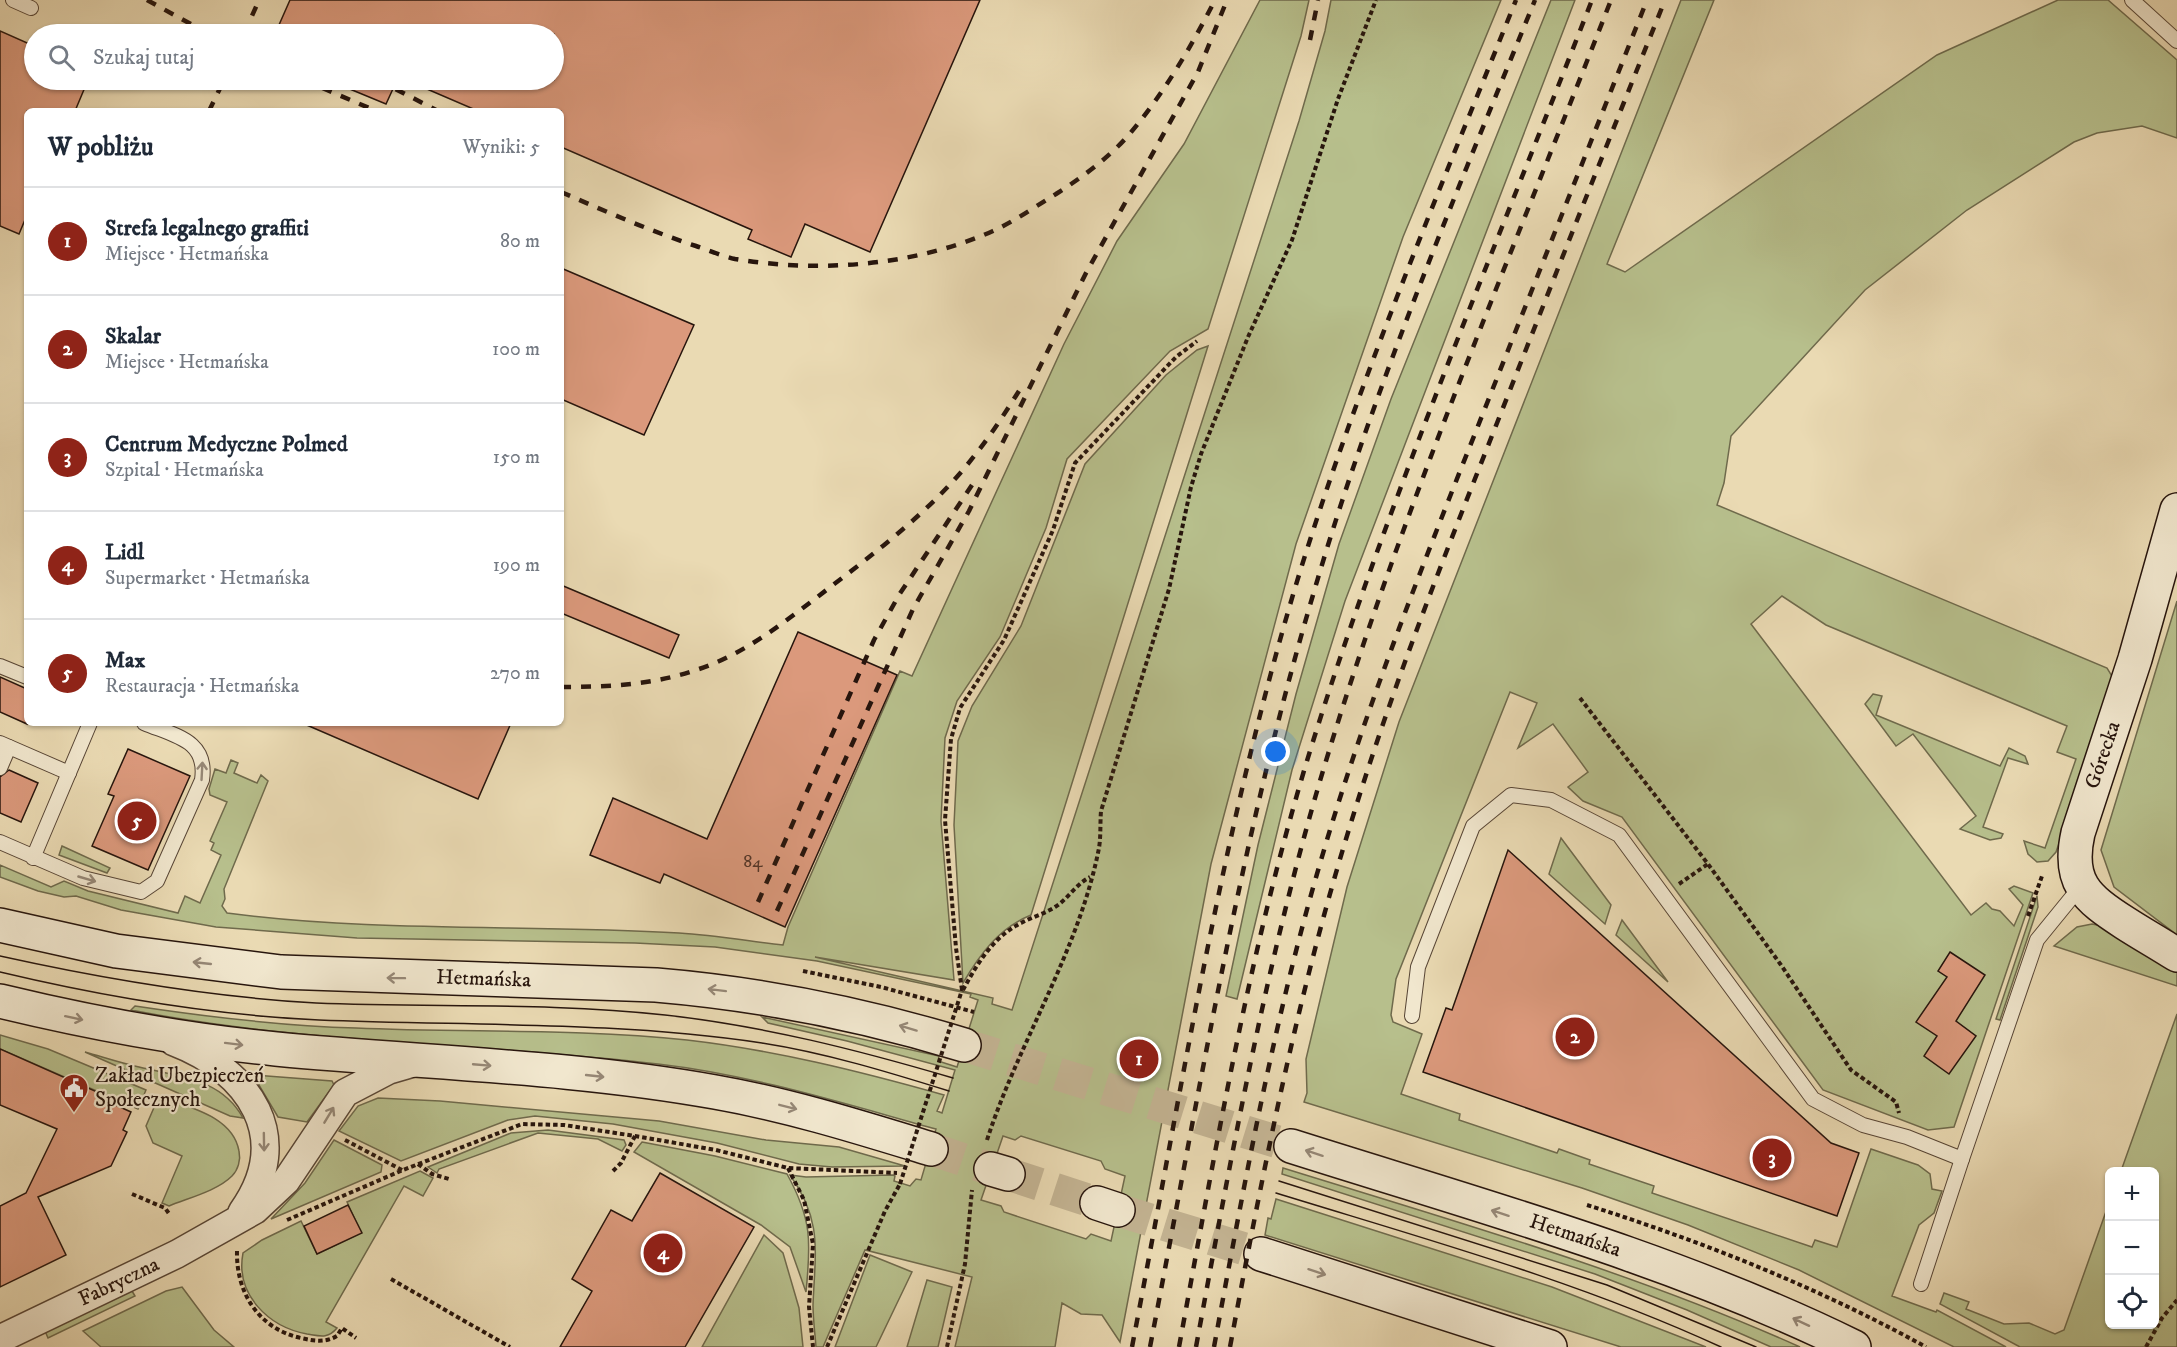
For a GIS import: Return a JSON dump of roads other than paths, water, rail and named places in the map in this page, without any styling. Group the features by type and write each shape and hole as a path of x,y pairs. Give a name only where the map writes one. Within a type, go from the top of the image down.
{"main road":[{"name":"Górecka","path":"2080,886 2074,866 2078,833 2135,659 2177,510"},
{"path":"2080,886 2087,896 2104,909 2177,955"},
{"name":"Hetmańska","path":"0,925 116,951 281,972 656,985 713,990 871,1018 964,1046"},
{"path":"0,1001 135,1030 260,1047 603,1077 714,1092 784,1106 931,1149"},
{"name":"Hetmańska","path":"1291,1146 1635,1256 1769,1308 1854,1347"},
{"path":"1261,1254 1550,1347"}],"street":[{"name":"Fabryczna","path":"135,1030 183,1045 216,1063 244,1087 253,1101 264,1131 262,1178 254,1196 236,1221"},
{"name":"Fabryczna","path":"0,1339 177,1254 236,1221 277,1191 345,1094 389,1070 426,1061"}],"lane":[{"path":"13,0 31,8"},
{"path":"2132,0 2177,41"},
{"path":"0,666 24,676"},
{"path":"33,858 89,726"},
{"path":"0,842 83,878 141,892 157,881 202,780 203,762 201,754 192,744 151,726"},
{"path":"0,768 5,745 69,773"},
{"path":"1412,1016 1419,967 1473,826 1511,795 1551,800 1619,835 1813,1099 1863,1125 1907,1137 1962,1159"},
{"path":"1921,1284 2037,940 2080,886"}],"tunnel":[{"path":"964,1045 1291,1146"},
{"path":"931,1149 991,1169"},
{"path":"1008,1174 1097,1203"},
{"path":"1118,1210 1261,1254"}],"tram line":[{"path":"0,956 157,986 276,1000 316,1003 578,1008 665,1015 775,1032 953,1078"},
{"path":"0,972 159,1004 279,1018 596,1028 707,1036 810,1052 949,1091"},
{"path":"1279,1181 1607,1285 1756,1347"},
{"path":"1276,1193 1557,1281 1667,1323 1721,1347"}],"railway":[{"path":"147,0 191,24"},
{"path":"248,24 259,0"},
{"path":"564,193 662,234 720,255 767,263 833,266 866,263 899,259 963,243 1009,223 1075,181 1111,153 1127,137 1164,88 1186,54 1215,0"},
{"path":"777,911 913,609 969,511 1086,273 1198,72 1227,0"},
{"path":"1310,40 1318,0"},
{"path":"1132,1347 1224,870 1245,776 1295,588 1371,365 1516,0"},
{"path":"1150,1347 1242,875 1287,688 1313,595 1336,519 1388,369 1445,221 1535,0"},
{"path":"1179,1347 1221,1122 1252,973 1269,898 1310,751 1408,467 1592,0"},
{"path":"1196,1347 1270,973 1288,898 1329,751 1392,561 1427,467 1611,0"},
{"path":"1214,1347 1273,1045 1303,926 1336,811 1413,593 1647,0"},
{"path":"1230,1347 1268,1150 1297,1020 1331,890 1366,774 1440,569 1665,0"},
{"path":"210,108 219,90"},
{"path":"327,90 369,108"},
{"path":"397,90 432,108"},
{"path":"564,687 629,684 663,679 713,664 759,639 858,565 921,514 975,455 1019,391"},
{"path":"758,902 874,640 899,595 976,479"}],"place":[{"name":"Max","path":"137,821"},
{"name":"Skalar","path":"1575,1037"},
{"name":"Strefa legalnego graffiti","path":"1139,1059"},
{"name":"Zakład Ubezpieczeń Społecznych","path":"74,1114"},
{"name":"Centrum Medyczne Polmed","path":"1772,1158"},
{"name":"Lidl","path":"663,1253"}]}
